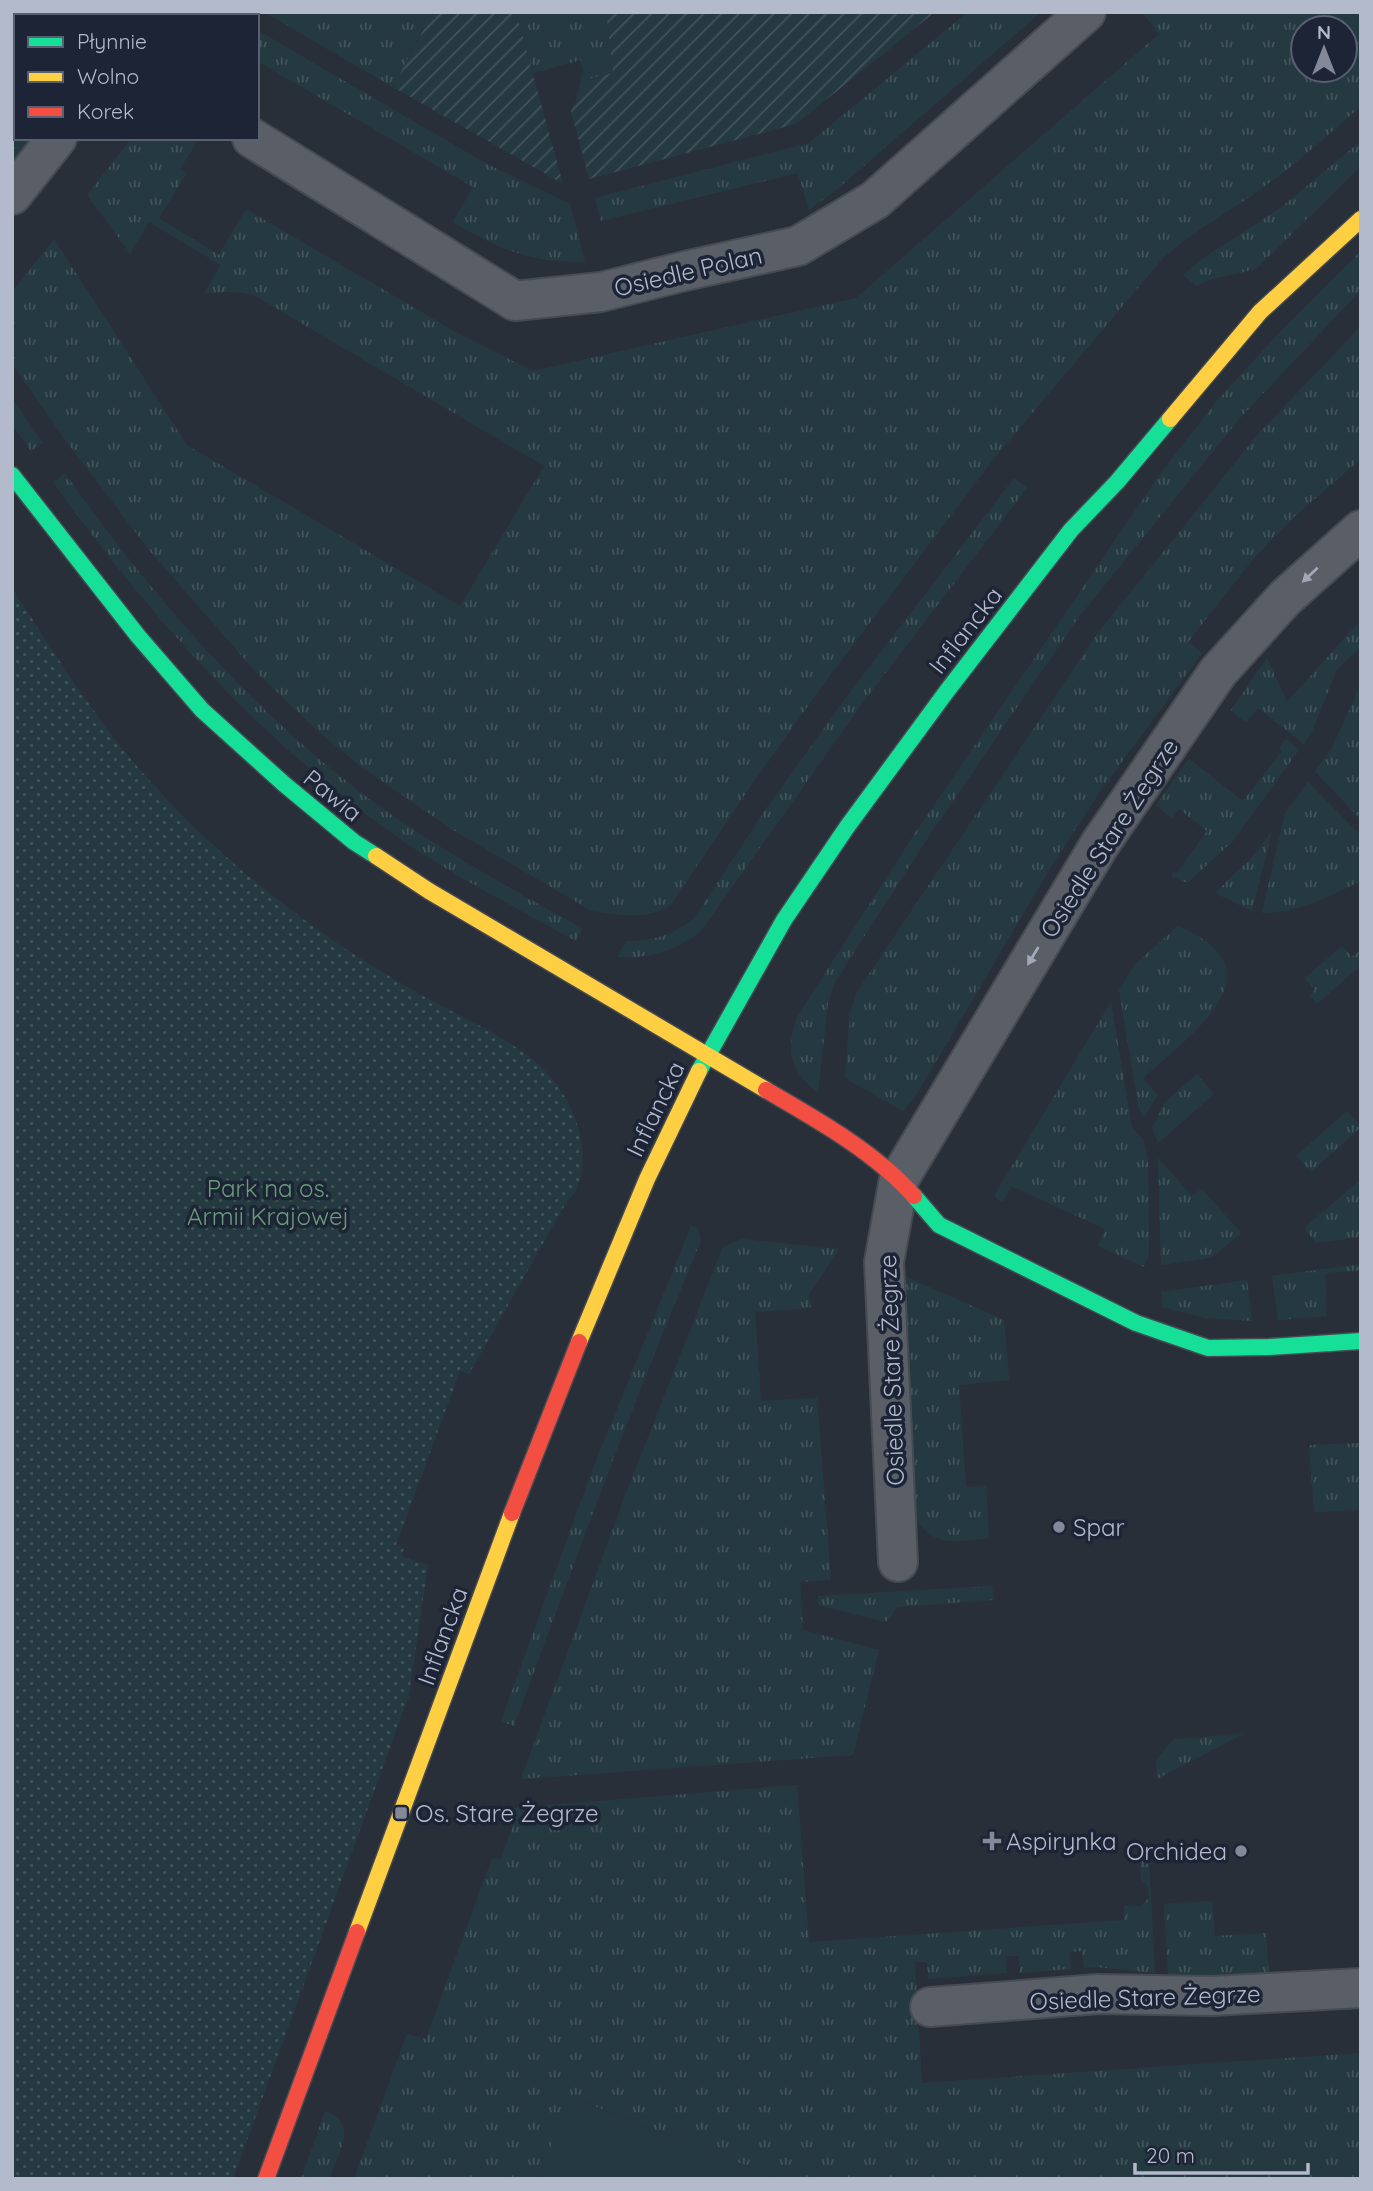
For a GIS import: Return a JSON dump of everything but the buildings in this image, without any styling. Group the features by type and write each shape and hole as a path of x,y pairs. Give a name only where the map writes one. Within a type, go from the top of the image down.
{"street":[{"name":"Osiedle Polan","path":"255,140 515,300 601,292 798,246 875,200 1086,12"},
{"path":"12,195 55,140"},
{"name":"Inflancka","path":"266,2179 519,1495 637,1202 707,1054 784,920 847,827 947,691 1063,541 1118,482 1260,312 1361,219"},
{"name":"Pawia","path":"12,475 138,636 202,710 284,784 354,842 429,891 707,1054"},
{"name":"Osiedle Stare Żegrze","path":"898,1562 884,1262 899,1179 1100,844 1218,672 1285,598 1361,530"},
{"path":"707,1054 824,1124 899,1179 939,1225 1136,1323 1208,1348 1269,1348 1361,1341"},
{"name":"Osiedle Stare Żegrze","path":"930,2007 1098,1994 1212,1996 1361,1988"}],"green space":[{"path":"12,12 118,12 14,14 14,140 30,140 12,164"},
{"path":"264,12 424,12 425,26 393,87"},
{"path":"424,12 516,12 563,184 393,87 425,27"},
{"path":"516,12 606,12 613,73 588,79 576,102 583,71 581,60 533,73"},
{"path":"606,12 935,12 796,124 589,179 571,111 588,79 613,73"},
{"path":"968,12 1041,12 834,192 809,210 798,173 601,221 595,198 809,143"},
{"path":"1142,12 1361,12 1361,106 1278,177 1163,258 992,461 828,678 670,906 642,915 592,911 453,830 363,768 320,733 255,671 149,550 69,445 12,364 12,292 54,239 187,445 460,606 544,466 257,297 237,292 204,294 221,265 149,222 130,253 87,195 130,140 198,140 180,169 186,174 159,218 219,255 246,209 459,334 533,371 856,298 1159,34"},
{"path":"259,31 485,163 570,204 585,262 547,260 516,253 453,222 473,187 259,62"},
{"path":"1361,141 1361,166 1257,268 1196,286 1183,275 1205,257 1279,209"},
{"path":"1361,251 1361,290 1240,418 1078,618 927,839 835,982 828,1003 818,1093 801,1076 792,1059 791,1040 797,1017 915,833 1163,470 1216,402 1278,334"},
{"path":"1361,326 1361,459 1295,516 1254,558 1188,642 1202,653 1099,793 1052,865 915,1097 903,1111 845,1078 850,1012 857,992 1097,634 1260,432"},
{"path":"12,398 43,443 31,451 12,424"},
{"path":"65,473 176,616 217,662 305,747 351,785 421,835 582,928 576,941 481,889 389,831 294,755 249,714 166,625 89,531 53,482"},
{"path":"1014,478 1027,488 864,701 701,931 672,949 640,957 617,957 627,941 662,936 694,918 768,806 848,695"},
{"name":"Park na os. Armii Krajowej","path":"12,588 117,742 190,823 244,873 331,939 385,974 530,1057 562,1092 575,1117 582,1145 582,1173 577,1188 469,1374 460,1371 396,1545 404,1548 401,1556 428,1565 409,1695 233,2179 12,2179"},
{"path":"1361,620 1361,647 1337,669 1311,734 1304,744 1258,708 1246,723 1231,710 1267,658 1287,702"},
{"path":"1361,684 1361,820 1315,771 1332,748"},
{"path":"1286,739 1299,750 1232,842 1187,883 1171,876 1173,871 1177,873 1207,831 1179,809 1172,819 1156,805 1189,759 1243,801 1282,751 1279,748"},
{"path":"1308,782 1361,836 1361,881 1301,907 1262,913 1285,813"},
{"path":"1272,831 1252,911 1215,893 1254,855"},
{"path":"1178,926 1209,944 1224,963 1226,982 1218,1002 1203,1022 1143,1078 1158,1095 1144,1117 1139,1110 1119,990 1134,965"},
{"path":"1342,946 1352,957 1361,950 1361,965 1317,1004 1310,995 1315,990 1305,978"},
{"path":"1111,1002 1132,1127 1144,1141 1148,1161 1149,1253 1144,1267 1098,1246 1105,1229 1011,1186 1003,1202 996,1198 995,1194"},
{"path":"1197,1074 1214,1094 1158,1143 1152,1128 1165,1102"},
{"path":"1347,1111 1361,1127 1311,1172 1296,1156"},
{"path":"1158,1158 1192,1196 1202,1189 1241,1233 1215,1255 1205,1259 1161,1265"},
{"path":"1361,1179 1361,1237 1316,1243 1304,1228"},
{"path":"691,1226 698,1229 701,1241 628,1422 514,1726 501,1721 592,1471"},
{"path":"742,1239 839,1249 809,1294 811,1308 755,1312 761,1401 817,1398 831,1580 800,1582 803,1630 879,1650 853,1755 521,1779 628,1488 723,1247"},
{"path":"1361,1264 1361,1270 1325,1273 1327,1316 1278,1320 1272,1276"},
{"path":"900,1274 1004,1320 1009,1380 959,1385 966,1487 986,1486 989,1538 957,1541 939,1539 923,1528 915,1518"},
{"path":"1247,1280 1252,1321 1206,1318 1162,1307 1161,1292"},
{"path":"1361,1443 1361,1510 1314,1512 1309,1445"},
{"path":"992,1586 994,1600 897,1607 886,1622 818,1605 818,1596"},
{"path":"1243,1734 1157,1779 1156,1760 1174,1739"},
{"path":"797,1785 809,1942 1124,1920 1124,1905 1141,1906 1149,1898 1148,1887 1141,1879 1139,1843 1148,1843 1155,1973 1084,1968 1082,1951 1070,1952 1071,1969 1020,1973 1019,1956 1006,1956 1007,1973 928,1979 927,1962 915,1962 922,2083 1361,2053 1361,2179 780,2179 571,2097 538,2179 354,2179 407,2034 426,2039 492,1858 500,1860 515,1821 508,1817 511,1808"},
{"path":"1212,1901 1215,1936 1266,1933 1269,1977 1227,1981 1168,1975 1164,1904"},
{"path":"570,2097 780,2179 538,2179"},
{"path":"325,2111 336,2116 342,2123 344,2140 341,2149 329,2179 301,2179"}],"traffic: fast":[{"path":"699,1071 784,920 847,827 1071,530 1117,482 1170,419"},
{"path":"12,475 138,636 202,710 284,784 354,842 376,856"},
{"path":"914,1196 939,1225 1136,1323 1208,1348 1361,1341"}],"traffic: slow":[{"path":"1170,419 1260,312 1361,219"},
{"path":"376,856 429,891 766,1090"},
{"path":"579,1342 647,1179 699,1071"},
{"path":"357,1932 512,1513"}],"traffic: jam":[{"path":"766,1090 863,1151 914,1196"},
{"path":"512,1513 579,1342"},
{"path":"266,2179 357,1932"}],"place":[{"name":"Spar","path":"1059,1527"},
{"name":"Os. Stare Żegrze","path":"401,1813"},
{"name":"Aspirynka","path":"992,1841"},
{"name":"Orchidea","path":"1241,1851"}]}
